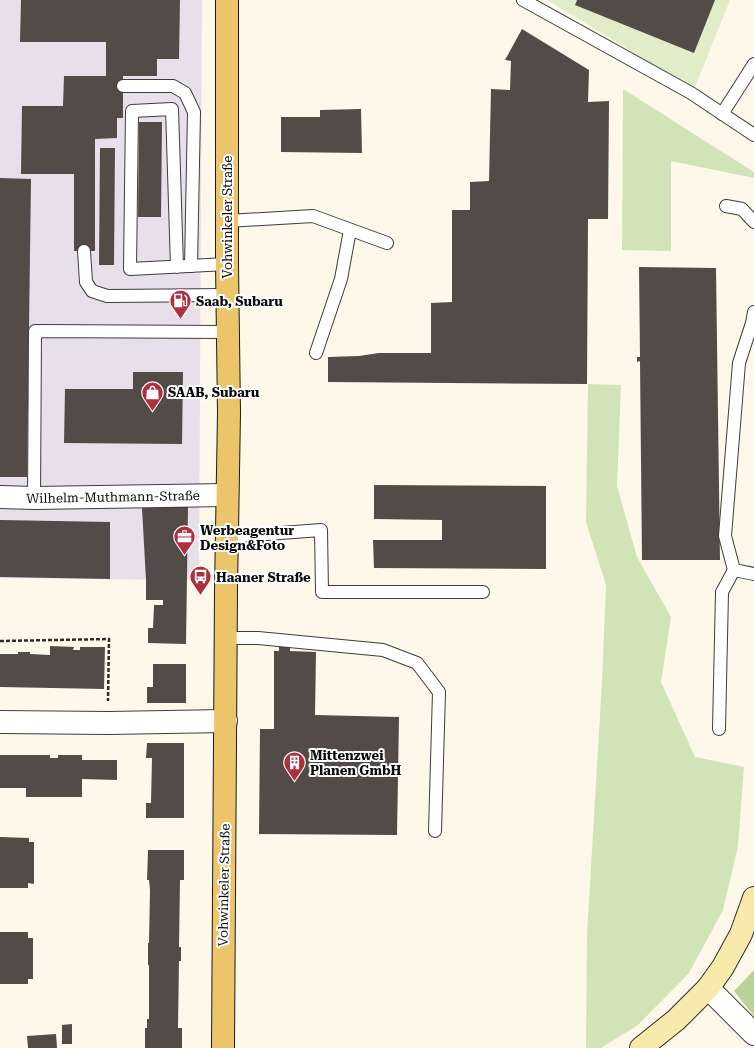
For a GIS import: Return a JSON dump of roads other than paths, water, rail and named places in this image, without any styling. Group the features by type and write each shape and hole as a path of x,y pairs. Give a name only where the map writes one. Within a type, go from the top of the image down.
{"main road":[{"name":"Vohwinkeler Straße","path":"223,1048 227,495 229,413 227,295 227,0"},
{"path":"641,1048 676,1020 708,988 723,967 741,934 754,898"}],"street":[{"name":"Wilhelm-Muthmann-Straße","path":"0,497 34,498 227,495"},
{"path":"0,722 108,723 226,721"},
{"path":"708,988 754,1034"}],"lane":[{"path":"523,0 691,93 754,135"},
{"path":"722,114 754,64"},
{"path":"123,86 173,86 185,93 194,112 191,266"},
{"path":"177,267 172,109 132,111 130,269 177,267 227,264"},
{"path":"726,206 742,209 754,222"},
{"path":"227,221 313,216 387,244"},
{"path":"316,353 341,279 350,230"},
{"path":"84,251 86,282 92,291 108,296 227,295"},
{"path":"719,729 722,592 734,570 726,536 726,528 739,363 754,312"},
{"path":"34,498 35,331 228,332"},
{"path":"227,537 321,530 322,592 483,592"},
{"path":"734,570 754,574"},
{"path":"226,638 258,638 382,650 417,663 439,692 435,831"}],"place":[{"name":"Saab, Subaru","path":"181,320"},
{"name":"SAAB, Subaru","path":"153,412"},
{"name":"Werbeagentur Design&Foto","path":"184,556"},
{"name":"Haaner Straße","path":"201,596"},
{"name":"Mittenzwei Planen GmbH","path":"295,782"}]}
